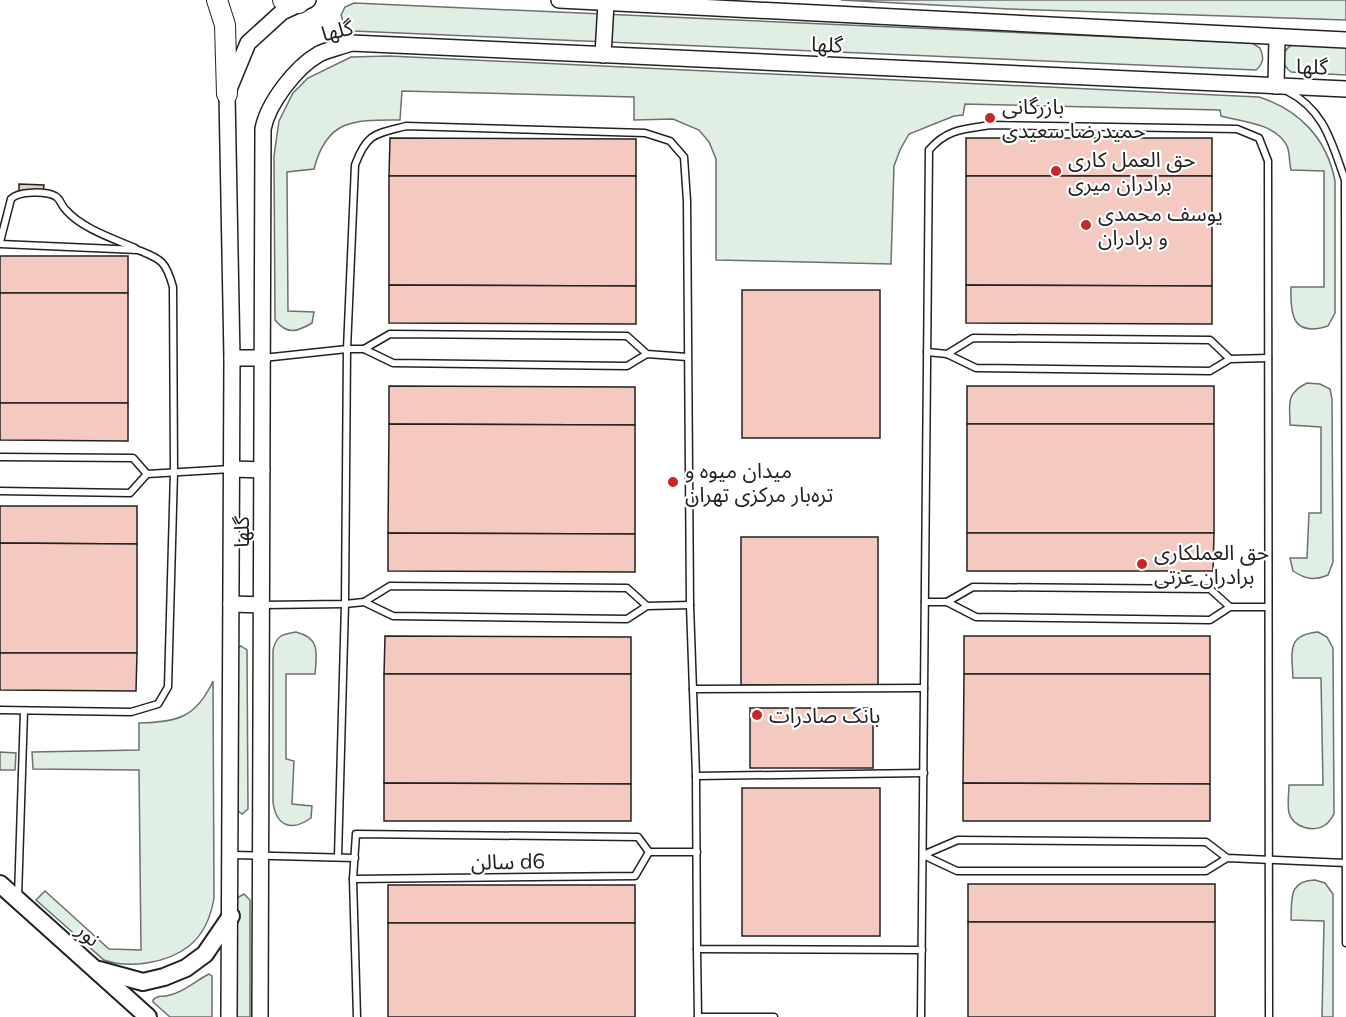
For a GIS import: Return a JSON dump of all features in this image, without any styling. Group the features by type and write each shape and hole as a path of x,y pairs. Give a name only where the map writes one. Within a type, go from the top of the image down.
{"main road":[{"path":"218,0 225,25 227,94"},
{"name":"نور","path":"0,884 148,1017"},
{"path":"93,968 143,982 164,977 186,968 205,954 231,916"}],"street":[{"name":"گلها","path":"559,0 1346,40"},
{"name":"گلها","path":"230,1017 232,358 227,94 248,43 297,1"},
{"path":"603,55 606,3"},
{"path":"1276,86 1277,37"},
{"name":"گلها","path":"260,1017 263,129 265,117 291,77 319,54 351,43 1346,88"},
{"path":"232,358 263,358"},
{"path":"231,469 262,470"},
{"path":"231,604 262,605"}],"lane":[{"path":"1276,86 1298,97 1324,124 1345,180 1346,943"},
{"path":"921,1017 929,150 940,138 959,130 991,125 1237,129 1259,138 1268,161 1269,1017"},
{"path":"338,857 345,604 347,349 354,165 362,146 376,133 406,126 645,133 670,141 684,157 687,201 690,605 696,776 698,1017 774,1017"},
{"path":"0,710 132,712 158,704 168,687 174,472 173,287 168,270 157,257 95,231 66,211 58,198 52,194 21,192 15,195 11,199 0,243 138,250"},
{"path":"364,349 390,334 627,336 647,354"},
{"path":"947,354 973,338 1210,340 1230,358"},
{"path":"263,358 364,349 393,363 627,366 647,354 687,357"},
{"path":"927,352 947,354 976,368 1210,371 1230,358 1268,358"},
{"path":"0,458 133,458 147,474"},
{"path":"0,491 130,493 147,474 231,469"},
{"path":"262,605 364,602 390,586 627,588 647,606"},
{"path":"947,602 973,587 1210,589 1230,607"},
{"path":"364,602 393,616 627,619 647,606 690,605"},
{"path":"925,602 947,602 976,617 1210,620 1230,607 1268,607"},
{"path":"693,689 924,688"},
{"path":"18,901 24,711"},
{"path":"696,776 924,773"},
{"path":"357,1017 353,879 357,834 638,837 649,852 697,852"},
{"path":"923,855 958,840 1029,840 1206,842 1227,858"},
{"name":"سالن d6","path":"353,879 635,876 649,852"},
{"path":"231,855 355,858"},
{"path":"923,855 957,871 1206,871 1227,858 1346,863"},
{"path":"697,949 922,950"}],"green space":[{"path":"841,0 1346,0 1346,20 1009,9"},
{"path":"354,3 1252,43 1260,48 1262,60 1256,70 353,31 345,27 341,15 345,7"},
{"path":"1292,45 1346,47 1346,75 1291,72 1287,69 1283,58"},
{"path":"389,56 1259,97 1299,118 1318,139 1331,166 1335,181 1335,313 1328,326 1307,329 1296,322 1291,307 1291,287 1324,287 1324,171 1291,170 1287,146 1275,132 1258,125 1221,116 1220,110 965,104 963,115 954,116 909,134 900,150 894,166 891,264 716,260 716,159 709,142 699,130 673,119 634,120 634,97 402,91 400,120 369,120 345,125 327,140 314,169 287,172 288,311 314,312 312,323 297,330 288,330 275,320 274,156 279,121 293,93 308,78 351,57"},
{"path":"1307,383 1320,384 1330,389 1332,399 1333,562 1328,575 1314,578 1302,576 1293,571 1290,558 1307,558 1309,513 1321,513 1321,427 1290,425 1290,400 1295,391"},
{"path":"296,632 313,642 316,659 315,674 286,674 286,759 294,761 292,804 312,806 311,818 297,825 291,825 277,817 273,802 273,650 280,636"},
{"path":"1318,632 1327,637 1333,648 1334,814 1325,825 1309,828 1299,825 1291,818 1288,806 1289,785 1323,785 1321,678 1293,678 1292,653 1293,646 1300,637"},
{"path":"241,646 247,650 248,809 242,814 237,810 237,649"},
{"path":"213,681 214,898 209,918 203,930 189,946 170,957 136,964 104,960 36,900 45,891 109,949 141,950 139,770 33,769 32,752 139,750 139,723 164,721 184,716 200,703"},
{"path":"0,752 16,753 15,770 0,770"},
{"path":"1315,880 1325,883 1333,894 1333,1017 1322,1017 1324,921 1291,920 1292,898 1296,888 1306,881"},
{"path":"244,894 250,900 250,1017 237,1017 237,898"},
{"path":"209,974 212,976 212,1017 170,1017 153,1002 156,997 178,992"}],"building":[{"path":"390,138 636,139 636,176 389,176"},
{"path":"966,138 1212,138 1212,176 966,176"},
{"path":"389,176 636,176 636,286 389,285"},
{"path":"966,176 1212,176 1212,286 966,285"},
{"path":"19,184 44,185 43,192 19,191"},
{"path":"0,256 128,256 128,293 0,293"},
{"path":"389,285 636,286 636,324 389,323"},
{"path":"966,285 1212,286 1212,324 966,323"},
{"path":"742,290 880,290 880,438 742,438"},
{"path":"0,293 128,293 128,403 0,403"},
{"path":"389,386 635,387 635,425 389,424"},
{"path":"967,386 1214,386 1214,424 967,424"},
{"path":"0,403 128,403 128,441 0,440"},
{"path":"389,424 635,425 635,534 388,533"},
{"path":"967,424 1214,424 1214,533 967,533"},
{"path":"0,506 137,506 137,544 0,543"},
{"path":"388,533 635,534 635,572 388,571"},
{"path":"967,533 1214,533 1213,571 967,571"},
{"path":"741,537 878,537 878,685 741,685"},
{"path":"0,543 137,544 137,653 0,653"},
{"path":"385,636 631,637 631,674 384,674"},
{"path":"964,636 1210,636 1210,674 964,674"},
{"path":"0,653 137,653 136,691 0,690"},
{"path":"384,674 631,674 631,784 384,783"},
{"path":"964,674 1210,674 1210,784 963,783"},
{"path":"750,708 873,708 873,768 750,768"},
{"path":"384,783 631,784 631,821 384,821"},
{"path":"963,783 1210,784 1210,821 963,821"},
{"path":"742,788 880,788 880,936 742,936"},
{"path":"968,884 1215,884 1215,922 968,922"},
{"path":"388,885 635,885 635,923 388,923"},
{"path":"968,922 1215,922 1215,1017 968,1017"},
{"path":"388,923 635,923 635,1017 388,1017"}],"place":[{"name":"بازرگانی حمیدرضا سعیدی","path":"990,118"},
{"name":"حق العمل کاری برادران میری","path":"1056,171"},
{"name":"یوسف محمدی و برادران","path":"1086,225"},
{"name":"میدان میوه و تره‌بار مرکزی تهران","path":"673,482"},
{"name":"حق العملکاری برادران عزتی","path":"1142,564"},
{"name":"بانک صادرات","path":"757,715"}]}
